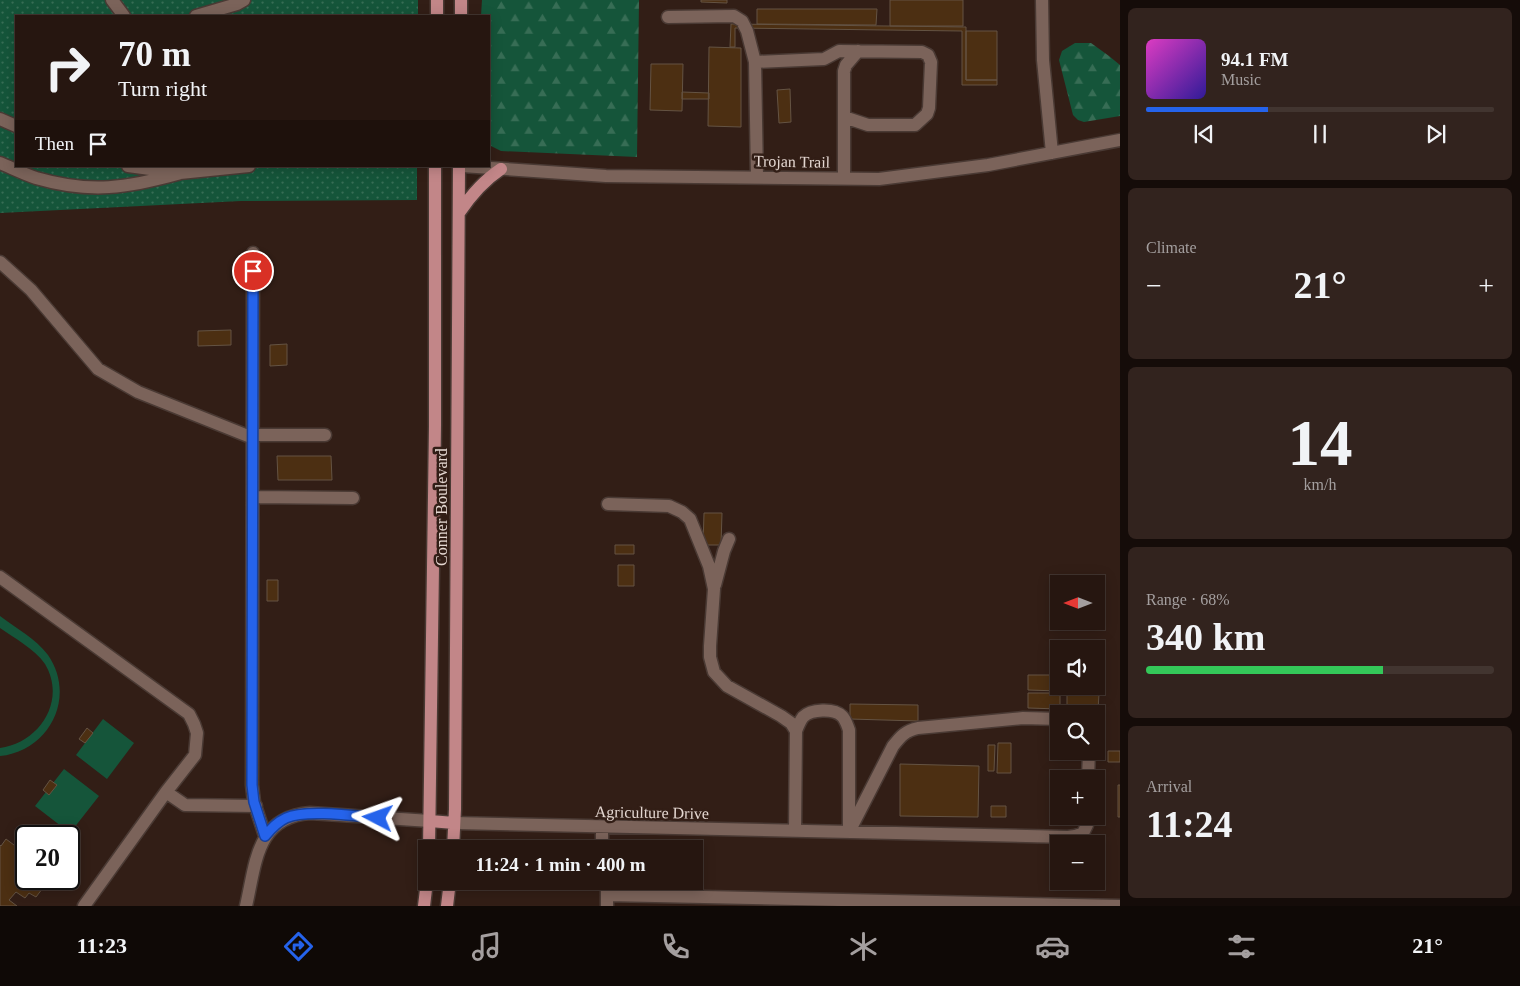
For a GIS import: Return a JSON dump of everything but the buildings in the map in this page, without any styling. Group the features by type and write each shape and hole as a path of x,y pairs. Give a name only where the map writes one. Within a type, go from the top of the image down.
{"main road":[{"path":"436,15 437,0"},
{"path":"460,15 461,0"},
{"name":"Conner Boulevard","path":"429,840 435,426 435,167"},
{"name":"Conner Boulevard","path":"453,840 461,167"},
{"path":"459,213 469,197 501,169"},
{"path":"430,822 454,823"},
{"path":"424,906 426,890"},
{"path":"447,906 449,890"}],"street":[{"path":"112,0 123,15"},
{"path":"199,15 237,4 244,0"},
{"path":"1042,0 1043,60 1052,153"},
{"path":"668,17 734,16 742,21 748,30 755,62 757,177"},
{"path":"755,62 824,59 839,51 922,52 928,55 931,62 929,108 927,114 915,125 868,126 844,118"},
{"path":"844,178 844,71 846,65 858,51"},
{"path":"824,59 844,71"},
{"path":"0,118 15,126"},
{"name":"Trojan Trail","path":"474,167 606,176 879,179 988,165 1120,140"},
{"path":"0,163 34,177 58,184 102,188 125,187 186,171"},
{"path":"149,168 186,171 236,167"},
{"path":"253,253 252,785 265,836"},
{"path":"0,262 31,290 98,369 138,392 253,437 325,435"},
{"path":"253,497 353,498"},
{"path":"608,504 669,506 682,512 690,519 709,566 714,589"},
{"path":"729,539 714,589 710,646 710,657 714,672 727,686 781,716 791,723 796,731"},
{"path":"0,577 189,714 197,733 195,755 84,906"},
{"path":"795,831 796,731 805,715 812,712 837,712 847,723 849,730 849,832"},
{"path":"849,832 894,746 908,730 1023,718 1050,719"},
{"path":"166,792 185,805 256,806"},
{"path":"246,906 258,854 265,836 276,824 285,818 297,814 310,813 430,822"},
{"name":"Agriculture Drive","path":"454,823 1075,836 1083,833 1087,825"},
{"path":"602,827 602,840"},
{"path":"607,900 1120,906"}],"green space":[{"path":"0,0 418,0 418,15 15,15 15,167 417,167 417,200 241,201 0,213"},
{"path":"482,0 639,0 637,157 501,151 490,146 490,15 481,15"},
{"path":"1075,43 1091,43 1120,65 1120,116 1084,122 1078,120 1073,115 1059,60 1062,51"},
{"path":"0,616 32,639 48,655 56,671 60,688 58,704 53,719 44,733 32,744 17,752 0,756 0,748 27,738 37,729 51,706 53,692 51,678 45,664 30,649 0,628"},
{"path":"103,719 134,743 107,779 76,755"},
{"path":"64,769 99,796 76,825 60,825 35,806"}],"route":[{"path":"253,271 252,785 254,802 265,836 276,824 285,818 297,814 310,813 378,818"}]}
